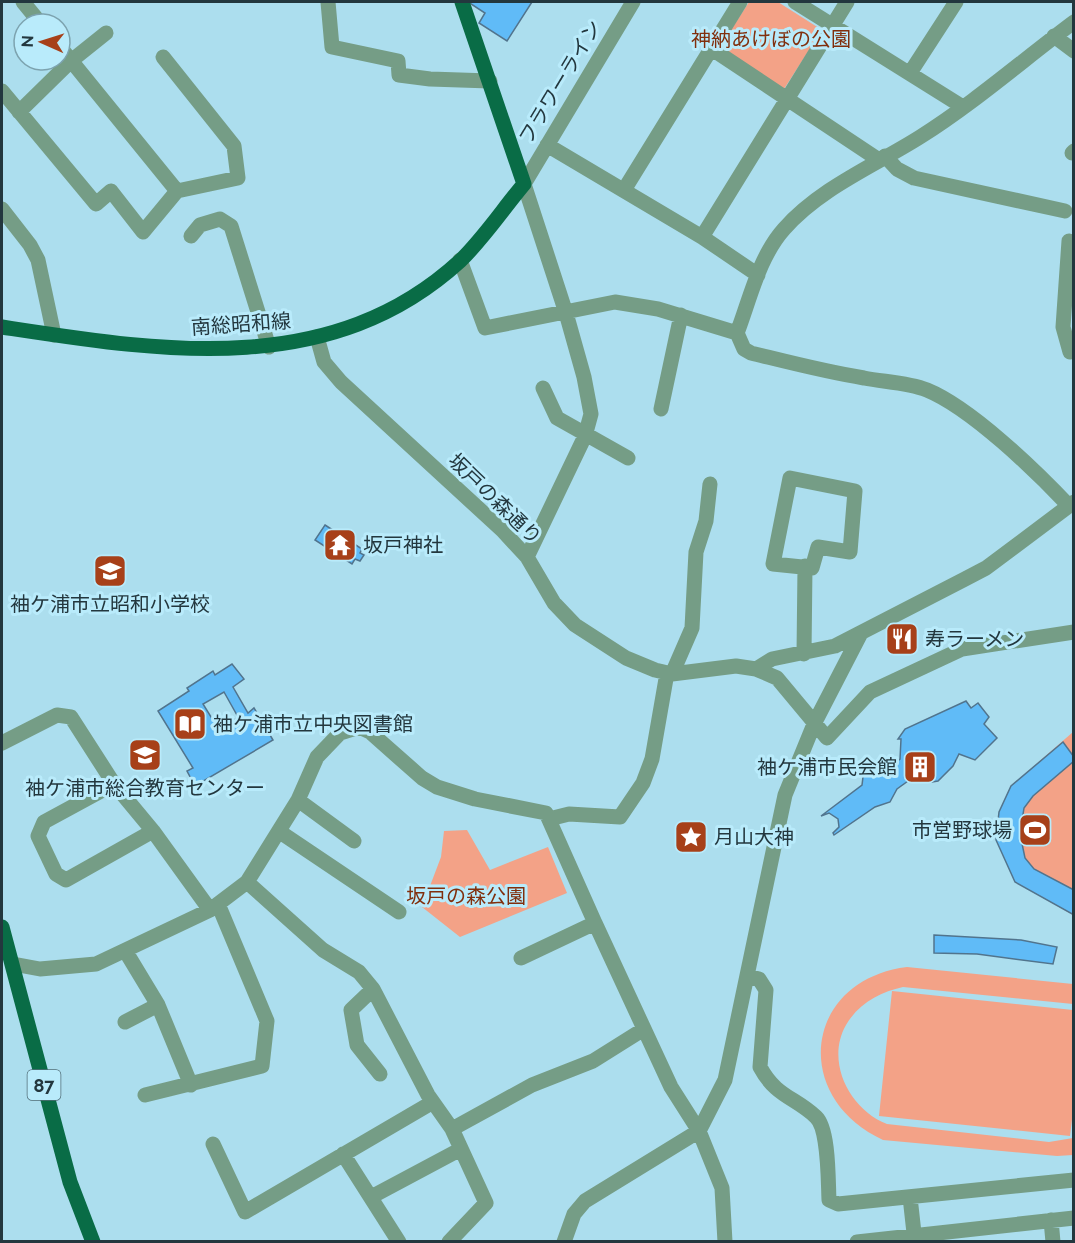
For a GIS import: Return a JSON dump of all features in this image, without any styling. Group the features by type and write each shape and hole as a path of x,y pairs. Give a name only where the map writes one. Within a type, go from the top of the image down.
{"main road":[{"path":"462,2 524,184"},
{"name":"南総昭和線","path":"2,327 187,350 269,347 317,338 394,307 460,260 524,184"},
{"name":"87","path":"2,927 70,1182 93,1242"}],"street":[{"path":"328,2 332,47 398,61 399,75 430,80 490,81"},
{"path":"624,190 740,2"},
{"path":"795,2 963,106"},
{"path":"702,237 847,2"},
{"path":"910,73 956,2"},
{"name":"フラワーライン","path":"524,184 627,4"},
{"path":"756,669 772,659 835,646 986,568 1071,504 1016,454 949,401 926,390 910,386 751,353 744,349 738,333 758,275 775,240 802,211 882,158 919,137 1074,22"},
{"path":"72,60 106,33"},
{"path":"1054,36 1074,51"},
{"path":"712,49 786,99 882,158 897,170 914,178 1065,211"},
{"path":"2,91 96,204 111,191 143,232 177,191 238,178 234,146 163,57"},
{"path":"72,62 177,191"},
{"path":"19,112 60,72"},
{"path":"547,144 702,237 758,275"},
{"path":"524,184 566,313 591,414 585,436 527,557"},
{"path":"2,209 30,245 38,260 54,335"},
{"path":"191,236 200,225 220,219 231,226 269,347"},
{"path":"1069,241 1063,327 1070,352 1074,351"},
{"path":"460,260 485,328 615,302 636,303 738,333"},
{"path":"660,409 681,315"},
{"name":"坂戸の森通り","path":"317,338 324,362 340,382 502,530 527,557 554,603 575,625 626,657 670,673 736,666 756,669 777,678 814,724"},
{"path":"543,388 556,418 628,458"},
{"path":"790,478 855,491 850,552 818,546 812,568 805,566 773,564 790,478"},
{"path":"549,819 569,814 621,817 643,783 652,759 670,673 692,628 696,552 706,521 710,484"},
{"path":"804,654 805,566"},
{"path":"814,724 826,738 870,692 962,649 1074,632"},
{"path":"564,1242 574,1214 585,1201 699,1131 725,1080 783,803 797,761 861,633"},
{"path":"2,743 57,715 71,717 114,784 214,907 267,1021 262,1066 145,1095"},
{"path":"8,956 40,969 96,964 214,907 247,882 298,800 317,757 340,733 359,727 370,732 422,778 437,787 475,799 546,813 671,1087 699,1131 722,1188 725,1242"},
{"path":"114,784 44,822 38,836 56,874 66,880 153,831"},
{"path":"298,800 354,841"},
{"path":"280,832 399,912"},
{"path":"247,882 323,950 359,972 373,989 433,1102 452,1129 486,1203 449,1242"},
{"path":"521,958 595,923"},
{"path":"126,951 158,1005 191,1085"},
{"path":"747,975 759,980 766,990 760,1067 780,1094 817,1118 824,1132 829,1200 838,1204 1074,1180"},
{"path":"373,989 351,1010 357,1045 380,1074"},
{"path":"125,1022 158,1005"},
{"path":"452,1129 532,1085 593,1061 644,1029"},
{"path":"213,1144 245,1212 433,1102"},
{"path":"371,1197 461,1149"},
{"path":"343,1154 399,1242"},
{"path":"910,1197 914,1238"},
{"path":"857,1242 984,1234 1051,1220 1074,1218"},
{"path":"1051,1220 1053,1242"}],"green space":[{"name":"神納あけぼの公園","path":"749,2 778,2 822,30 784,89 720,47"},
{"name":"市営野球場","path":"1073,732 1073,915 1015,882 996,840 999,812 1011,786"},
{"name":"坂戸の森公園","path":"467,830 490,870 548,847 567,893 460,937 422,907 441,857 444,831"},
{"path":"907,967 1073,984 1073,1004 903,987 878,995 857,1010 846,1025 840,1039 838,1054 840,1069 852,1096 862,1108 887,1124 1049,1142 1073,1138 1073,1155 1057,1156 883,1140 853,1121 833,1097 823,1070 822,1042 830,1016 847,993 873,976"},
{"path":"892,991 1073,1010 1074,1103 1070,1136 879,1116"}],"building":[{"path":"468,2 532,2 507,41 479,23 485,13"},
{"path":"325,525 362,549 360,553 364,555 360,561 355,559 352,564 315,540"},
{"name":"袖ケ浦市立中央図書館","path":"232,664 244,679 233,687 248,713 254,708 273,740 195,786 187,771 193,768 158,711 189,691 187,688 213,671 215,675","holes":["224,692 238,717 219,730 203,704"]},
{"name":"袖ケ浦市民会館","path":"966,701 971,708 978,703 989,717 984,724 997,738 975,760 959,754 953,766 938,781 932,782 915,776 897,789 890,802 875,807 834,835 833,833 839,827 838,819 829,813 821,816 862,785 863,777 871,771 886,770 900,759 901,739 898,739 905,729"},
{"path":"1063,742 1074,757 1074,761 1033,796 1024,808 1020,834 1025,858 1034,869 1074,890 1074,915 1015,882 996,840 999,812 1011,786"},
{"path":"934,935 1021,940 1057,947 1053,964 977,954 934,953"}],"place":[{"name":"坂戸神社","path":"340,545"},
{"name":"袖ケ浦市立昭和小学校","path":"110,571"},
{"name":"寿ラーメン","path":"902,639"},
{"name":"袖ケ浦市立中央図書館","path":"190,724"},
{"name":"袖ケ浦市総合教育センター","path":"145,755"},
{"name":"袖ケ浦市民会館","path":"920,767"},
{"name":"市営野球場","path":"1035,830"},
{"name":"月山大神","path":"691,837"}]}
